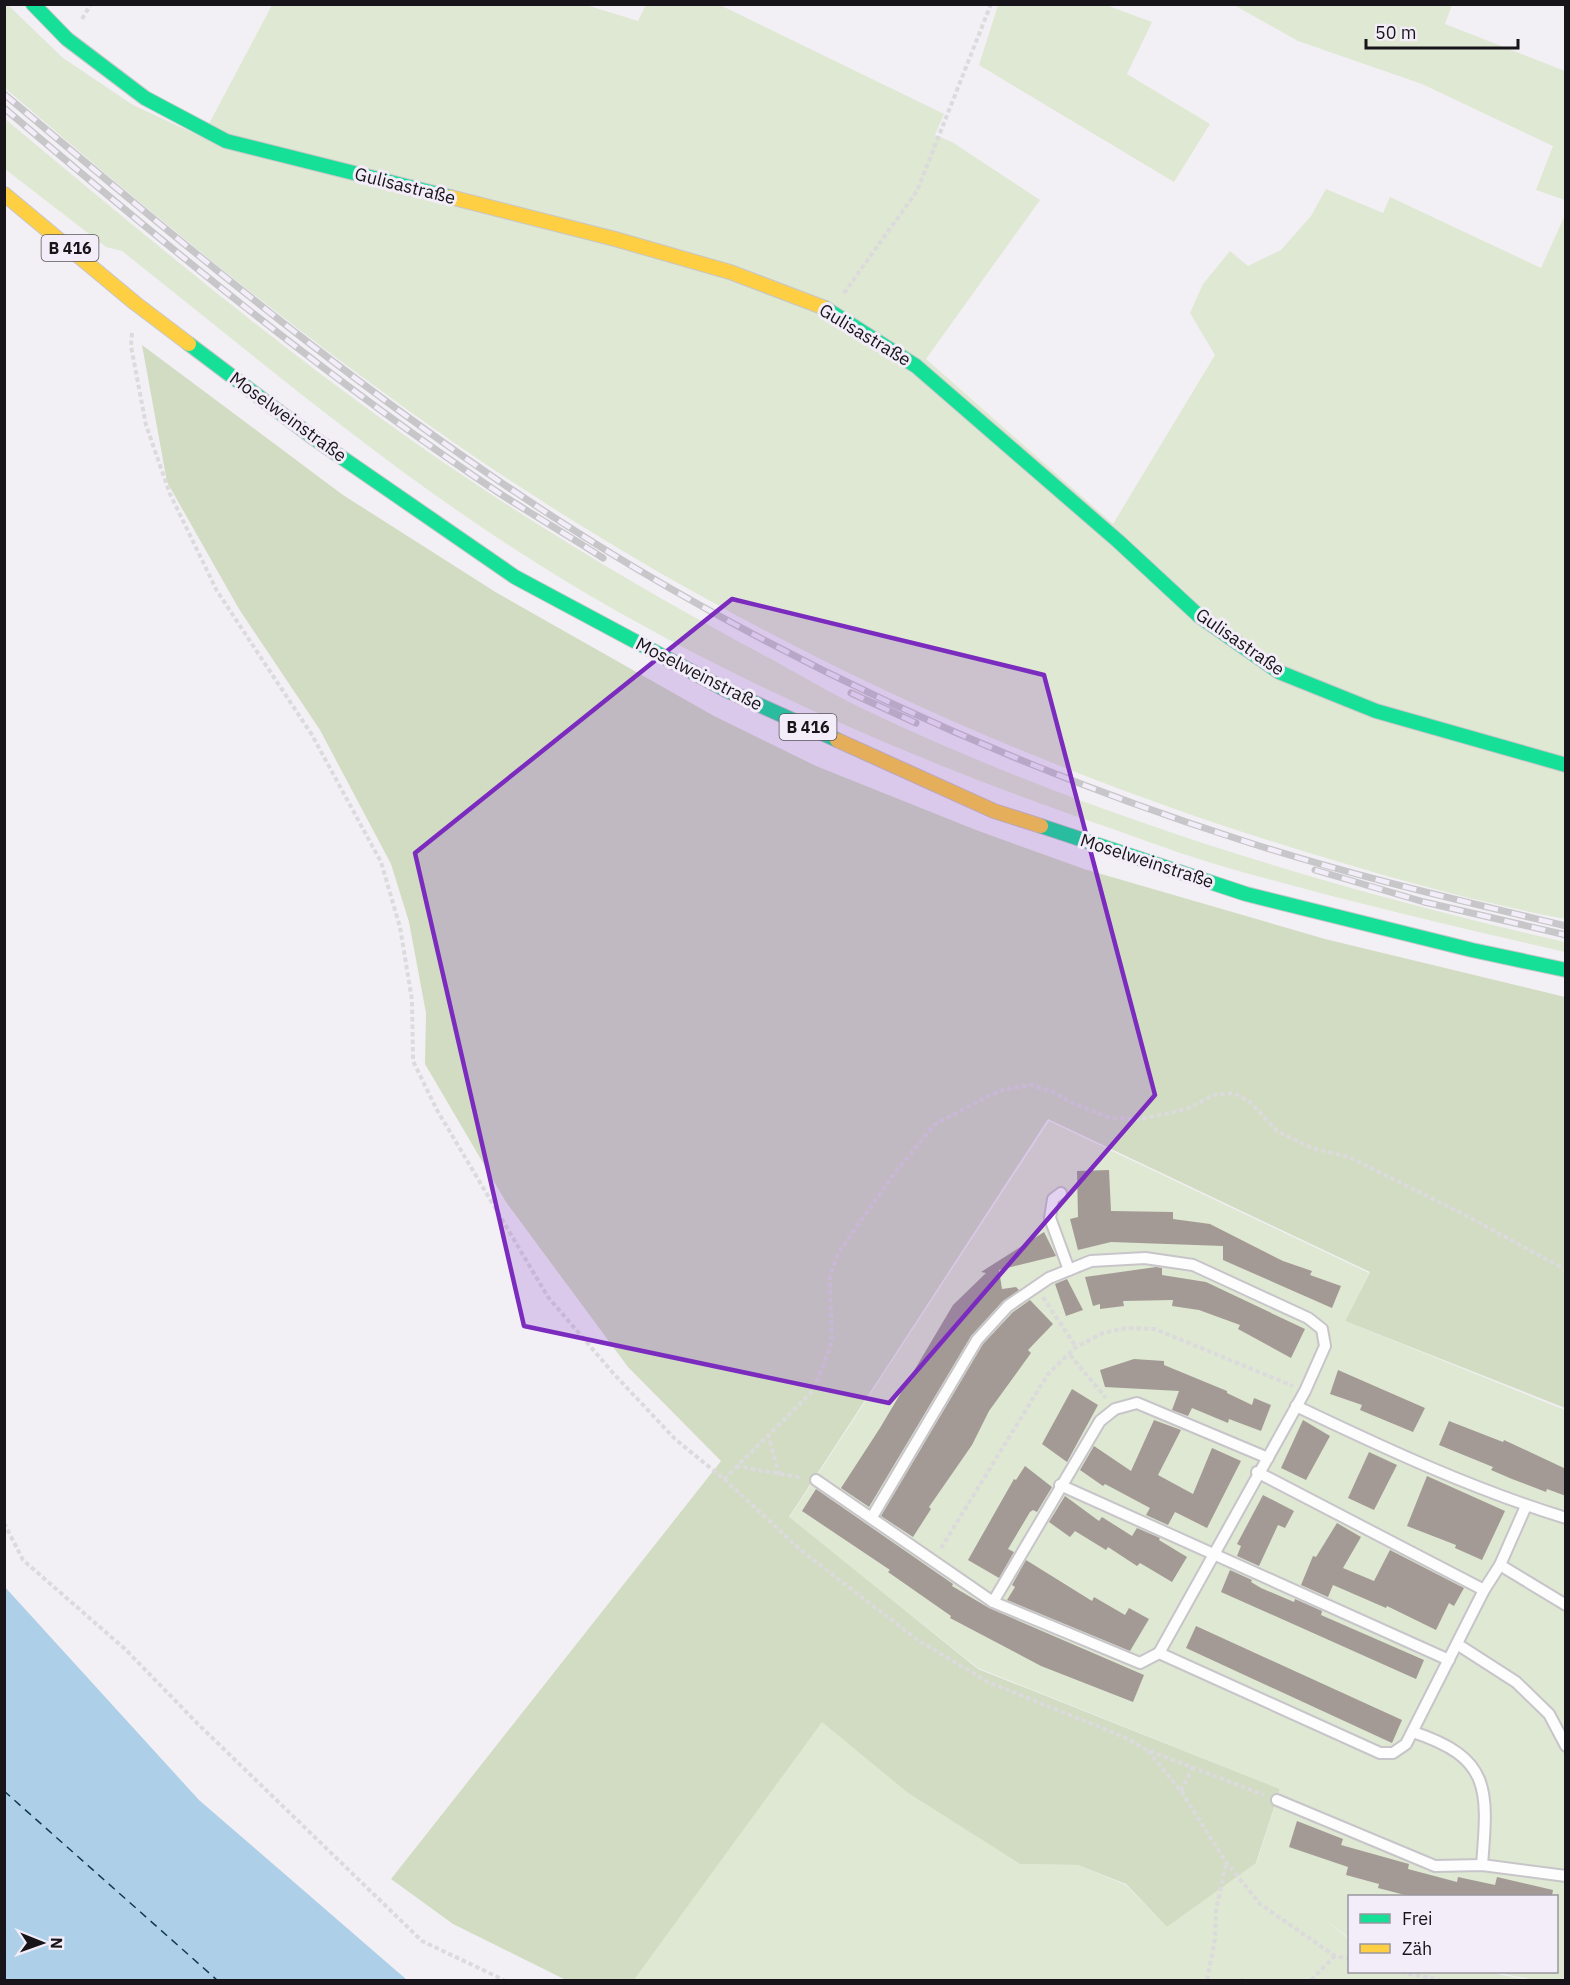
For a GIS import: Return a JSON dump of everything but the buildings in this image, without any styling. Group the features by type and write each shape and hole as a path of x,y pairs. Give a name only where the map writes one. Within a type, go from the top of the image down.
{"main road":[{"name":"Gulisastraße","path":"33,4 68,39 145,98 226,141 615,239 730,272 830,309 916,366 1118,541 1199,616 1279,672 1376,711 1566,765"},
{"name":"Moselweinstraße","path":"4,194 135,303 315,439 515,577 726,690 994,811 1246,894 1472,950 1566,970"}],"lane":[{"path":"1061,1193 1053,1199 1049,1208 1050,1218 1069,1270"},
{"path":"816,1480 993,1602 1140,1663 1159,1653 1257,1472 1268,1458 1305,1391 1326,1346 1322,1329 1308,1318 1193,1265 1145,1258 1091,1262 1069,1270 1036,1286 1008,1306 977,1340 872,1517"},
{"path":"993,1602 1060,1485 1100,1421 1115,1409 1137,1403 1268,1458"},
{"path":"1296,1406 1388,1451 1526,1506 1566,1518"},
{"path":"1257,1472 1484,1590"},
{"path":"1060,1485 1449,1660"},
{"path":"1159,1653 1380,1753 1393,1753 1406,1744 1413,1732 1484,1590 1500,1565 1526,1506"},
{"path":"1500,1565 1566,1605"},
{"path":"1457,1644 1516,1682 1549,1714 1566,1746"},
{"path":"1413,1732 1440,1741 1464,1756 1477,1772 1484,1793 1486,1818 1482,1865"},
{"path":"1277,1800 1435,1866 1482,1865 1566,1876"}],"path":[{"path":"830,309 917,191 991,4"},
{"path":"135,303 131,345 133,357 146,425 170,494 217,591 312,735 381,862 400,927 412,1000 413,1061 437,1110 548,1297 613,1373 675,1439 724,1479 803,1552 919,1641 988,1682 1124,1737 1147,1750 1277,1800"},
{"path":"724,1479 813,1391 824,1369 832,1342 830,1278 838,1253 923,1136 934,1125 1006,1089 1031,1085 1054,1092 1070,1102 1110,1118 1141,1119 1188,1109 1214,1095 1234,1093 1250,1102 1277,1131 1312,1148 1349,1157 1465,1215 1566,1270"},
{"path":"1036,1286 1076,1347"},
{"path":"933,1559 1048,1374 1076,1347 1103,1333 1126,1328 1155,1329 1305,1391"},
{"path":"1070,1355 1115,1409"},
{"path":"768,1433 779,1474"},
{"path":"736,1466 816,1480"},
{"path":"4,1523 23,1560 125,1649 198,1724 422,1941 504,1980"},
{"path":"1147,1750 1181,1791 1226,1862 1260,1904 1335,1956 1348,1959"},
{"path":"1181,1791 1193,1767"},
{"path":"1207,1980 1215,1940 1216,1910 1226,1862"},
{"path":"1311,1980 1335,1956"},
{"path":"1410,1973 1440,1980"}],"highlighted area":[{"path":"732,599 1044,675 1155,1095 889,1403 524,1326 415,853"}],"green space":[{"path":"583,4 638,21 646,5 720,5 944,114 935,135 952,142 1040,200 926,359 1113,524 1215,355 1190,313 1203,284 1230,251 1248,266 1281,250 1311,216 1326,189 1383,213 1390,197 1541,268 1565,215 1565,919 1497,905 1396,879 1177,810 1061,766 946,718 832,665 722,607 613,545 508,479 405,408 302,332 201,252 5,88 5,5 8,5 63,58 133,105 202,137 272,5"},
{"path":"998,5 1106,5 1152,22 1127,74 1210,124 1174,182 979,65"},
{"path":"1234,5 1452,5 1445,24 1565,71 1565,200 1536,190 1553,146 1422,84 1298,41"},
{"path":"4,118 265,331 427,451 597,561 837,696 959,752 1128,818 1301,874 1565,942 1565,952 1352,901 1178,852 1032,800 895,747 695,654 567,582 451,506 339,424 122,251 106,247 5,169"},
{"path":"142,345 343,495 497,593 714,716 816,766 976,830 1084,869 1325,939 1565,997 1565,1408 1345,1321 1370,1272 1048,1119 789,1517 978,1669 1280,1789 1256,1863 1167,1927 1126,1884 1078,1865 1020,1864 908,1793 822,1722 634,1980 566,1980 453,1924 391,1879 721,1461 628,1367 506,1202 425,1064 426,1013 409,922 391,864 320,730 239,609 167,482"},
{"path":"1049,1121 1369,1273 1345,1321 1565,1410 1565,1980 1535,1980 1498,1973 1558,1973 1558,1895 1348,1895 1348,1937 1321,1916 1348,1938 1348,1973 1492,1973 1529,1980 634,1980 822,1721 908,1793 1020,1864 1078,1865 1126,1885 1167,1927 1257,1862 1280,1789 978,1668 789,1518"}],"water":[{"path":"4,1586 199,1800 407,1980 5,1980"}],"ferry route":[{"path":"4,1791 217,1980"}],"railway":[{"path":"4,94 156,221 311,345 471,462 553,517 637,569 783,650 933,722 1087,786 1165,815 1323,865 1566,926"},
{"path":"4,108 185,259 308,356 434,449 603,558"},
{"path":"851,693 916,723"},
{"path":"1315,870 1424,902 1566,935"}],"traffic: fast":[{"path":"33,4 67,39 145,98 226,141 450,197"},
{"path":"825,308 916,366 1118,541 1199,616 1279,672 1376,711 1566,765"},
{"path":"189,344 315,439 515,577 726,690 837,740"},
{"path":"1041,826 1246,894 1472,950 1566,970"}],"traffic: slow":[{"path":"4,194 135,303 189,344"},
{"path":"450,197 615,239 730,272 825,308"},
{"path":"837,740 994,811 1041,826"}]}
